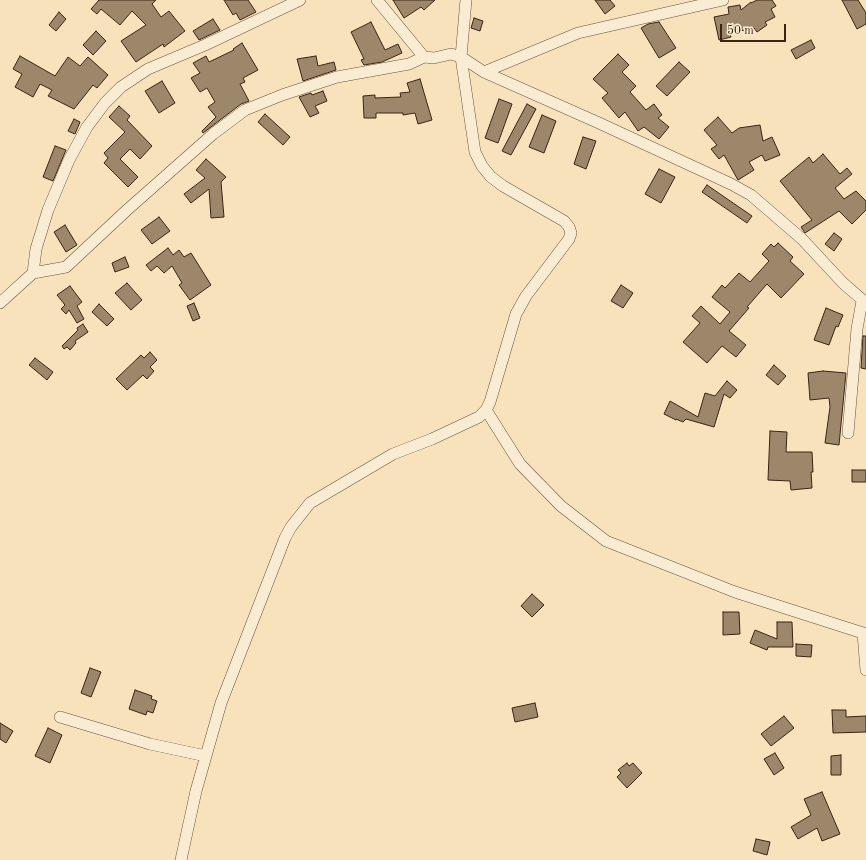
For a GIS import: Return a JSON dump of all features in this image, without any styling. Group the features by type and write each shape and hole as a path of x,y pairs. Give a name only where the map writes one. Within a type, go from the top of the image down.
{"street":[{"path":"33,273 36,249 48,210 69,160 87,127 105,103 120,87 148,69 204,45 300,0"},
{"path":"377,0 424,57"},
{"path":"180,860 196,791 223,696 285,538 296,519 310,503 393,454 479,417 486,410 490,402 516,314 526,296 569,239 571,233 570,227 564,222 503,186 491,177 482,166 475,152 461,57 466,0"},
{"path":"484,72 578,33 723,0"},
{"path":"0,303 33,273 66,267 127,210 213,134 245,110 282,95 337,77 409,64 424,57 434,58 451,54 461,57 484,72 620,132 732,184 752,195 802,239 843,284 864,302 858,329 848,433"},
{"path":"486,410 520,464 561,506 606,541 736,592 864,633 866,670"},
{"path":"60,717 150,744 206,756"}],"building":[{"path":"99,0 156,0 152,4 161,17 169,11 185,31 164,47 163,44 136,62 121,41 146,25 132,11 120,25 101,9 97,14 91,9"},
{"path":"224,0 248,0 256,12 240,20 236,13 233,15"},
{"path":"393,0 435,0 424,10 421,7 404,18"},
{"path":"595,0 610,0 615,6 605,14"},
{"path":"757,0 772,0 776,6 771,9 775,17 765,22 767,25 757,32 754,28 730,33 731,37 719,40 714,17 729,14 728,7 740,5 741,10 751,2"},
{"path":"842,0 858,0 866,13 866,24 857,29"},
{"path":"59,12 66,19 56,31 49,25"},
{"path":"474,18 483,21 480,31 471,28"},
{"path":"213,19 220,30 199,40 193,31"},
{"path":"371,22 385,50 398,44 402,53 382,62 364,65 361,60 364,59 351,32"},
{"path":"659,22 676,48 659,58 641,28 648,24"},
{"path":"96,31 106,41 93,55 83,45"},
{"path":"811,40 815,48 796,59 791,50"},
{"path":"242,43 258,70 243,78 245,82 240,84 249,101 241,104 203,133 202,131 216,117 208,107 215,102 207,88 200,92 191,78 200,73 193,63 206,56 209,62 234,50 233,49"},
{"path":"618,54 629,65 622,72 636,86 630,92 646,110 654,104 662,115 658,118 669,127 659,139 644,127 638,131 625,112 619,118 602,98 608,93 593,79"},
{"path":"20,56 55,76 68,57 80,66 88,57 108,75 97,88 93,85 74,109 48,96 52,90 40,84 33,97 15,87 22,74 13,69"},
{"path":"316,56 318,66 334,62 336,70 303,81 297,59"},
{"path":"679,62 690,72 667,96 656,86"},
{"path":"420,79 432,120 418,124 415,113 403,115 403,113 376,113 376,118 364,118 363,96 375,95 375,98 401,97 400,93 410,92 407,83"},
{"path":"162,81 175,103 159,113 145,91"},
{"path":"323,91 327,101 315,106 319,113 310,117 299,97 311,93 312,95"},
{"path":"499,99 512,104 498,143 485,138"},
{"path":"527,104 536,109 511,155 502,151"},
{"path":"119,106 130,116 127,120 152,146 140,159 130,149 120,159 138,177 128,187 104,163 108,158 104,153 125,132 109,117"},
{"path":"265,114 290,137 283,145 258,122"},
{"path":"542,115 556,121 544,153 529,147"},
{"path":"718,117 732,133 739,128 760,125 763,141 772,137 780,155 765,161 762,155 749,162 754,170 738,180 724,155 719,159 711,149 717,145 704,130"},
{"path":"74,119 80,122 75,134 68,131"},
{"path":"583,137 596,141 586,169 574,164"},
{"path":"55,146 66,150 53,181 43,177"},
{"path":"823,154 840,174 847,168 852,174 835,188 844,199 856,191 866,201 866,210 852,224 839,211 805,233 801,227 812,220 780,181 809,157 813,163"},
{"path":"206,159 226,177 221,182 224,217 211,218 209,189 191,203 184,194 205,178 196,170"},
{"path":"659,169 675,177 661,203 645,194"},
{"path":"707,185 752,216 747,223 702,192"},
{"path":"159,217 170,231 152,244 141,230"},
{"path":"65,225 77,245 66,252 54,232"},
{"path":"834,233 842,239 834,251 825,244"},
{"path":"778,243 793,257 790,261 804,274 781,298 767,284 729,331 746,345 736,357 722,346 707,363 683,342 700,323 692,316 701,306 720,324 730,312 712,297 722,285 725,288 739,273 750,282 769,261 762,254 771,244 774,247"},
{"path":"168,248 173,255 179,250 184,257 191,253 211,285 190,300 179,285 182,283 172,266 164,273 157,266 151,271 146,265"},
{"path":"125,257 129,267 115,272 112,263"},
{"path":"127,283 142,300 131,310 115,293"},
{"path":"621,285 633,293 623,308 611,301"},
{"path":"70,286 82,302 77,306 84,319 77,323 69,310 66,314 61,309 65,305 57,295"},
{"path":"194,303 200,318 193,321 187,306"},
{"path":"99,304 114,319 107,326 92,312"},
{"path":"826,308 843,315 838,327 836,326 829,345 814,340"},
{"path":"83,324 88,332 75,341 76,343 70,350 67,347 64,349 62,346 78,330 77,328"},
{"path":"863,336 866,336 866,369 861,368"},
{"path":"150,352 157,360 150,367 154,371 147,379 143,375 127,390 116,379 141,355 144,358"},
{"path":"35,358 53,372 47,380 29,365"},
{"path":"774,365 786,376 778,385 766,375"},
{"path":"823,371 846,373 839,445 825,443 830,407 829,398 810,400 808,373"},
{"path":"727,381 737,390 730,398 724,394 714,427 686,419 683,422 664,414 670,401 698,417 705,393 715,396"},
{"path":"770,431 787,432 786,452 812,452 812,488 791,490 790,481 768,480"},
{"path":"852,470 866,470 866,482 852,482"},
{"path":"532,594 544,605 532,617 521,606"},
{"path":"723,612 739,612 740,634 723,635"},
{"path":"777,622 792,622 793,647 768,647 767,650 750,643 755,630 777,639"},
{"path":"796,644 812,645 811,657 796,656"},
{"path":"90,668 101,672 91,697 81,693"},
{"path":"135,690 152,696 151,699 157,701 153,713 147,711 146,715 129,709"},
{"path":"535,703 538,717 515,722 512,708"},
{"path":"832,710 846,710 846,717 866,716 866,732 833,733"},
{"path":"784,716 794,728 771,746 761,734"},
{"path":"0,723 13,731 6,743 0,739"},
{"path":"48,728 62,735 50,763 35,756"},
{"path":"775,753 784,768 774,775 764,759"},
{"path":"841,755 841,775 831,775 831,756"},
{"path":"627,763 629,766 633,763 642,773 627,788 617,777 621,773 618,770"},
{"path":"822,792 840,834 822,841 817,828 798,839 791,827 811,815 804,799"},
{"path":"756,839 770,842 767,855 753,851"}]}
